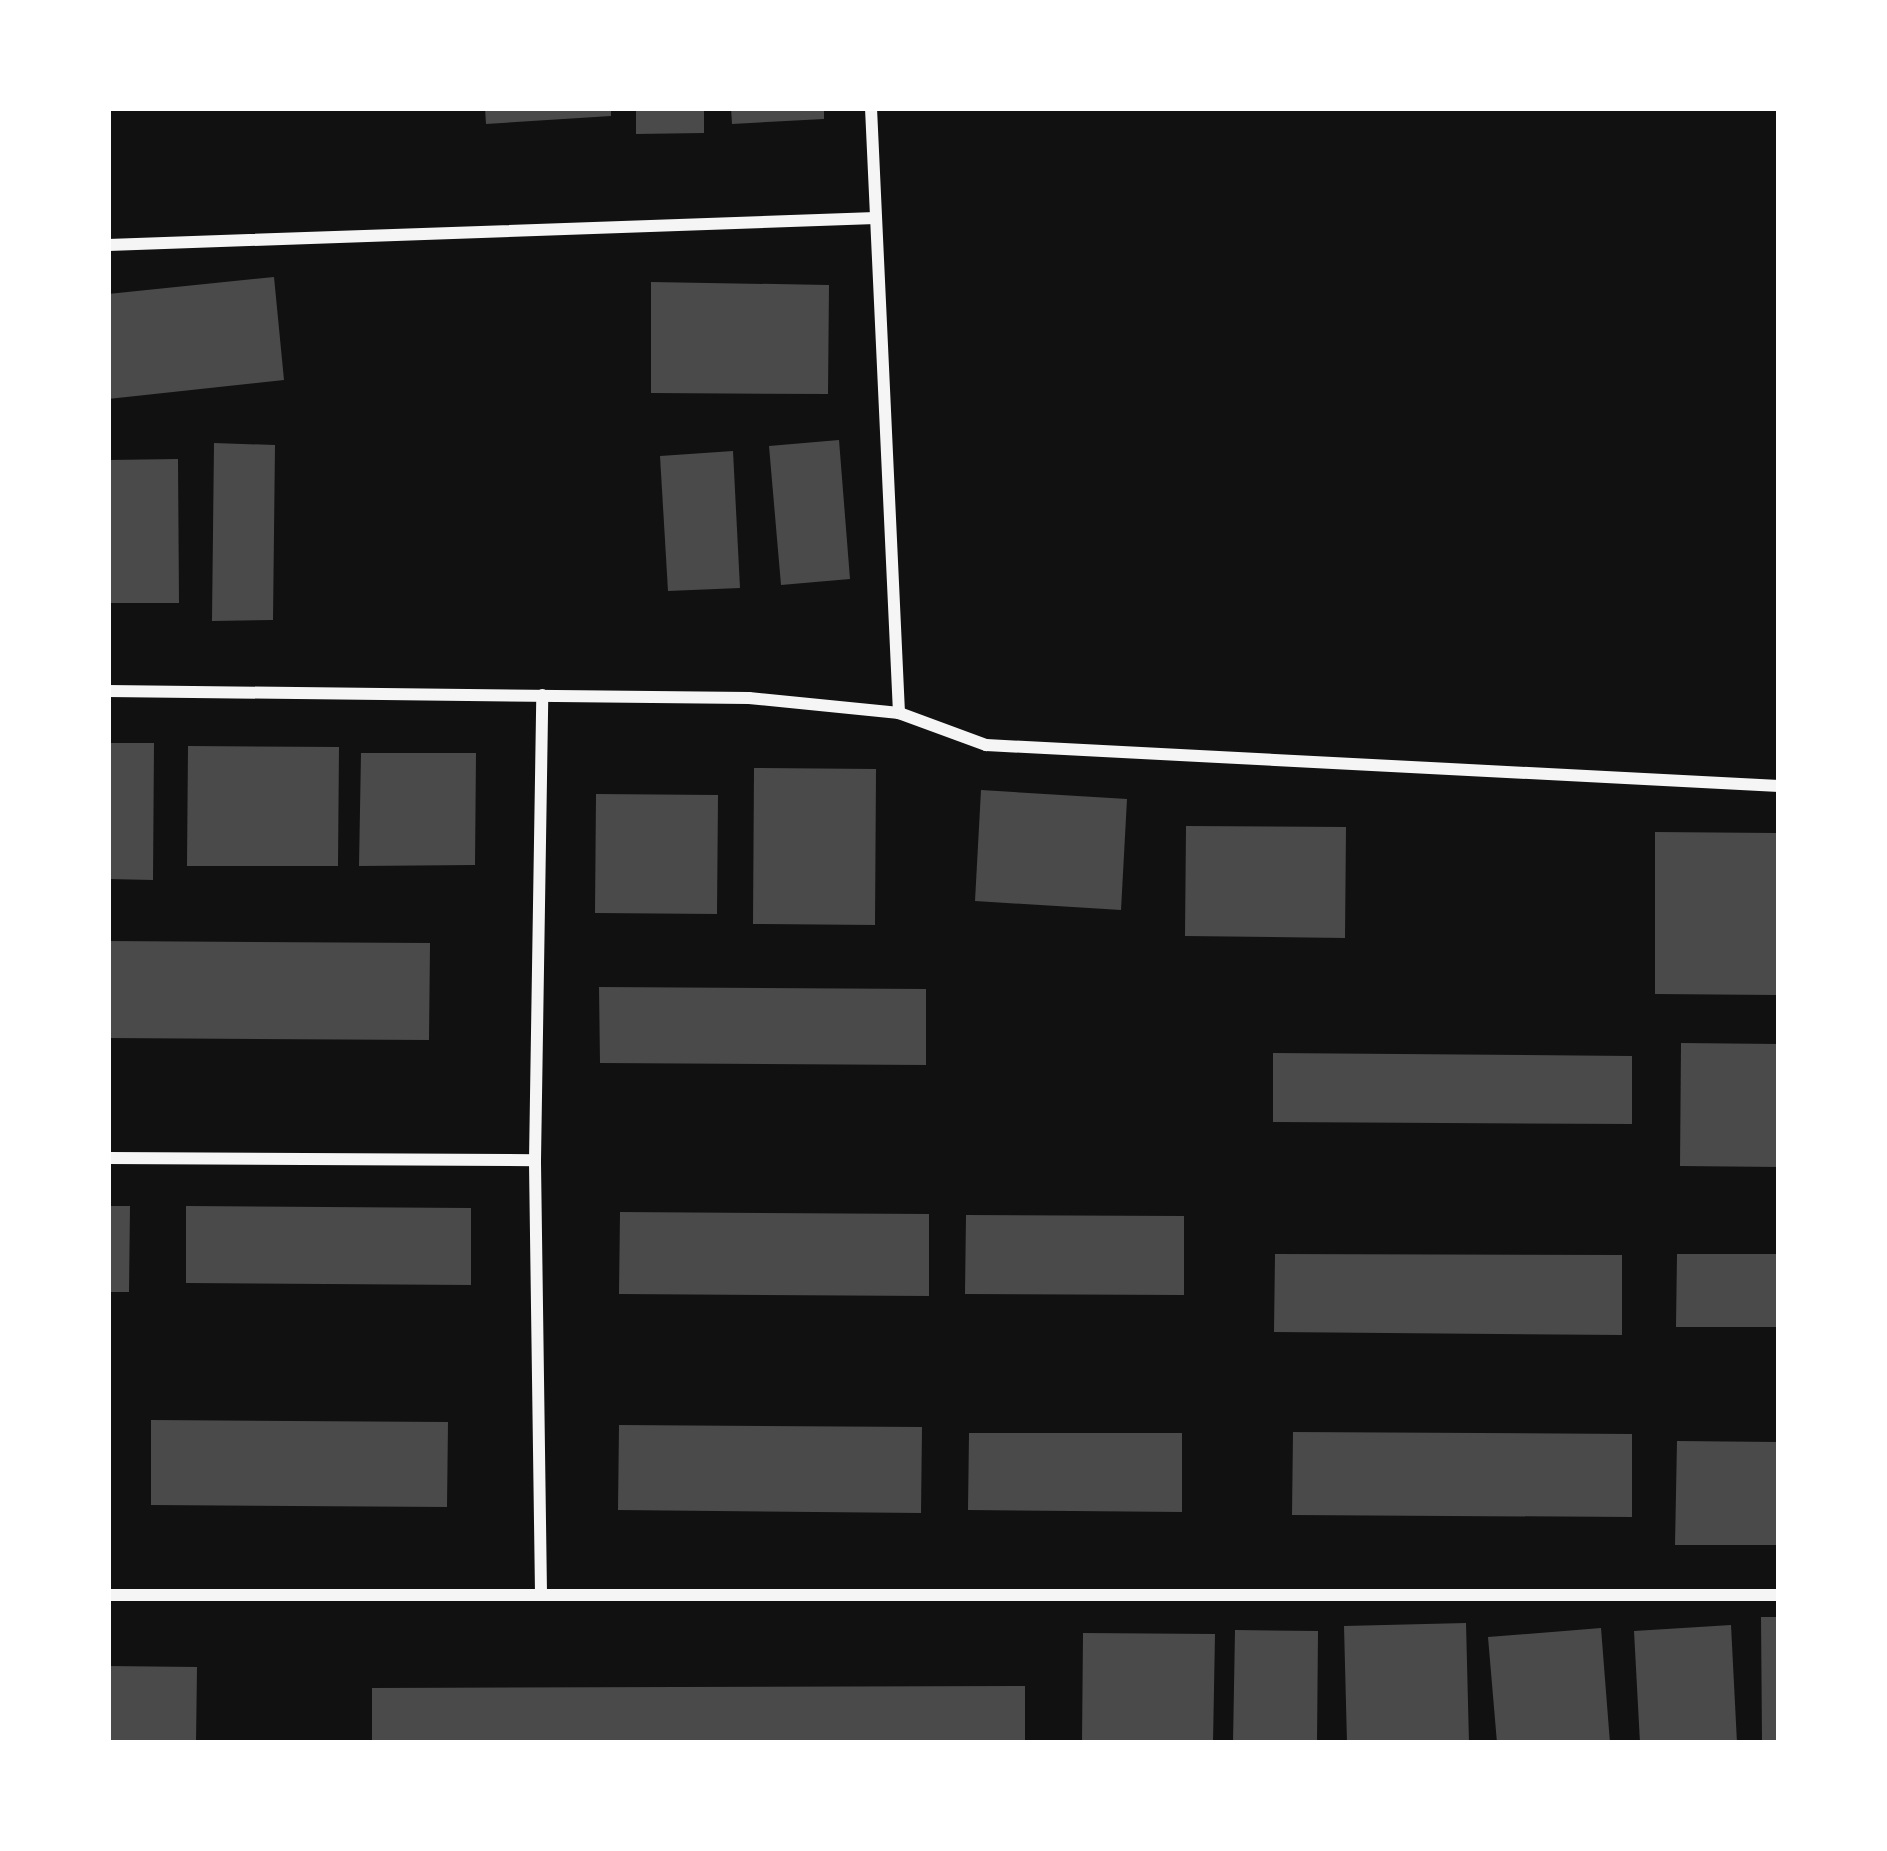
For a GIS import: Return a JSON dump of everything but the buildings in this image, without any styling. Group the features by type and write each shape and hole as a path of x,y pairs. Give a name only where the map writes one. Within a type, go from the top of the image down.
{"street":[{"path":"871,108 899,713"},
{"path":"108,244 876,218"},
{"path":"108,692 749,698 899,713 986,745 1779,786"},
{"path":"541,1593 535,1160 542,695"},
{"path":"108,1158 535,1160"},
{"path":"108,1595 1779,1595"}]}
